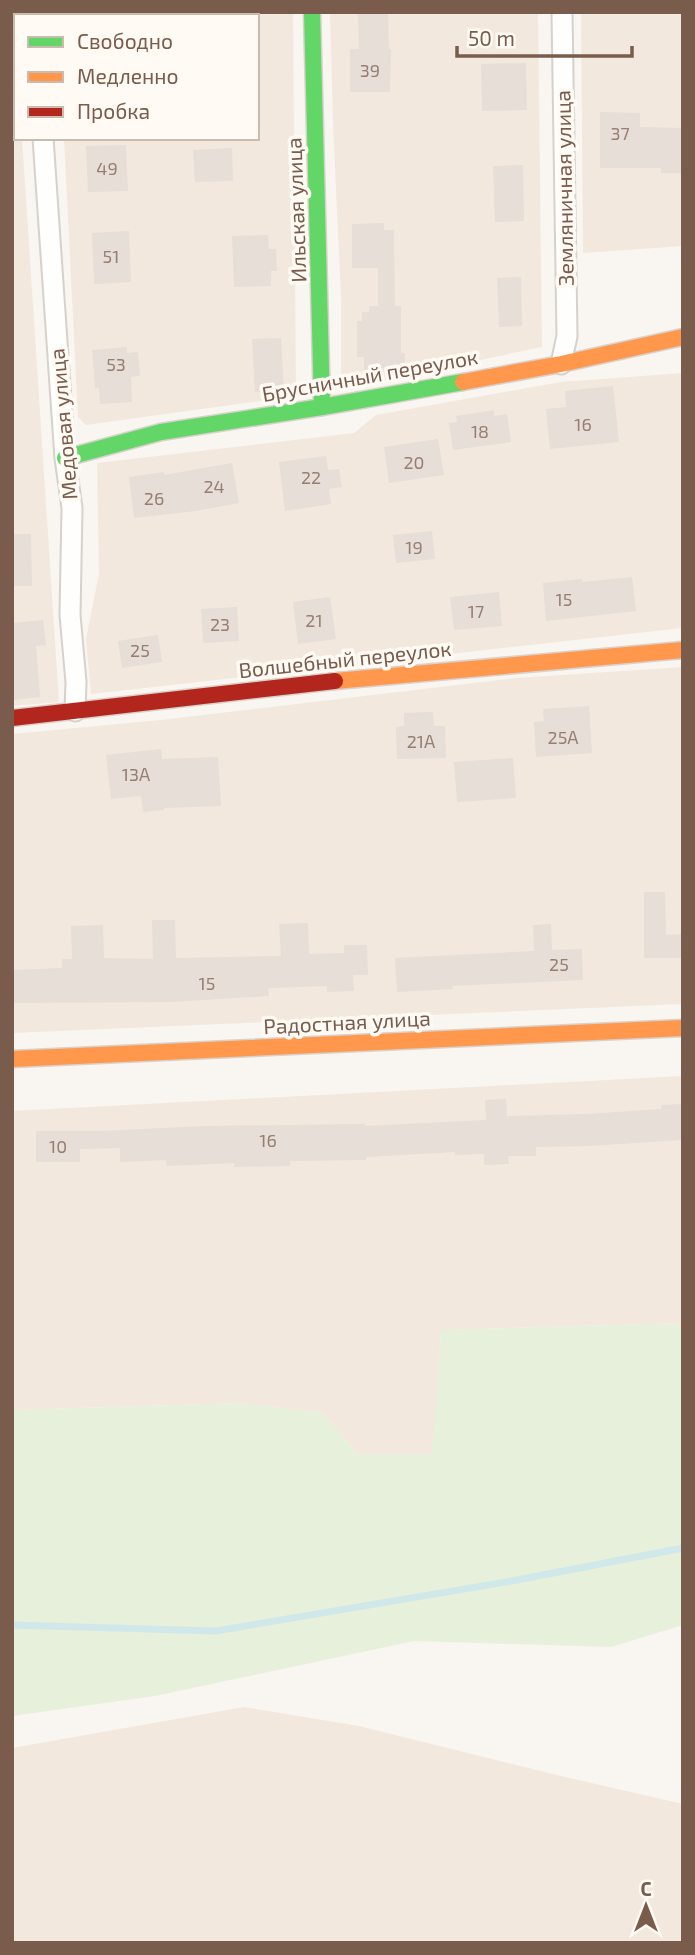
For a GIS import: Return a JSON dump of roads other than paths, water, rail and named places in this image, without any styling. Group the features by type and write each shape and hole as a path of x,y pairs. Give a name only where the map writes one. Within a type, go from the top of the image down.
{"street":[{"name":"Ильская улица","path":"312,12 322,407"},
{"name":"Земляничная улица","path":"561,364 567,336 562,12"},
{"name":"Медовая улица","path":"43,140 65,458 72,508 70,615 76,682 75,711"},
{"name":"Брусничный переулок","path":"65,458 161,432 322,407 561,364 683,337"},
{"name":"Волшебный переулок","path":"12,718 316,683 683,650"},
{"name":"Радостная улица","path":"12,1059 683,1028"}],"waterway":[{"path":"12,1625 216,1631 517,1580 683,1548"}]}
